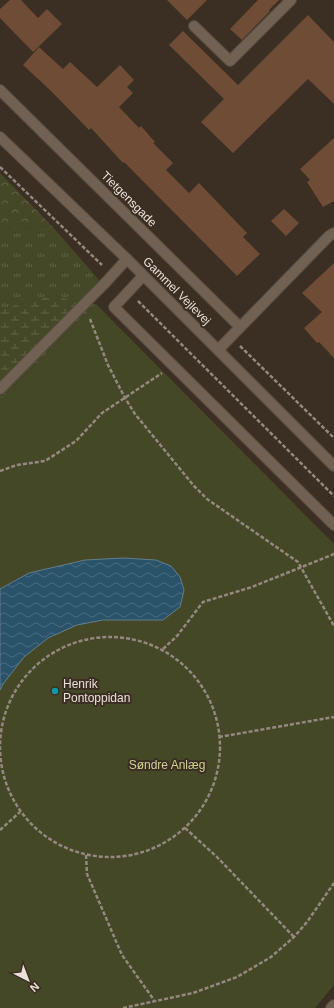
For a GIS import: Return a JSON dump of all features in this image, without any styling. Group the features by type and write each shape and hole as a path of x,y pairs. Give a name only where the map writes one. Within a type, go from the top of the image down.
{"street":[{"path":"194,26 230,62 291,0"},
{"name":"Tietgensgade","path":"0,90 240,327"},
{"name":"Gammel Vejlevej","path":"0,137 127,259 334,466"},
{"path":"218,350 329,236 334,233"},
{"path":"0,388 112,276 127,259"},
{"path":"144,276 114,307 334,525"},
{"path":"331,1008 334,1005"}],"path":[{"path":"0,167 112,276"},
{"path":"128,292 334,496"},
{"path":"94,330 108,365 135,414 194,486 207,498 298,562 334,626"},
{"path":"231,337 334,438"},
{"path":"0,471 17,465 45,461 76,440 102,413 158,376"},
{"path":"163,649 177,636 203,602 252,587 334,554"},
{"path":"108,636 141,640 163,649 194,677 207,695 215,715 219,737 219,762 213,787 201,809 184,828 163,844 138,854 112,858 86,855 60,846 38,832 20,812 8,788 1,763 0,736 6,710 12,698 18,687 36,666 58,651 82,641 108,636"},
{"path":"219,737 334,717"},
{"path":"0,830 20,812"},
{"path":"184,828 217,857 294,937"},
{"path":"86,855 87,874 122,955 154,1000"},
{"path":"123,1008 193,992 238,977 271,957 294,937 307,922 334,883"}],"green space":[{"path":"0,173 52,226 0,229"},
{"path":"52,226 99,280 78,303 55,295 0,309 0,229"},
{"path":"55,295 78,303 96,304 0,400 0,309"},
{"name":"Søndre Anlæg","path":"96,304 334,544 334,985 315,1008 0,1008 0,400"}],"water":[{"path":"123,558 156,560 171,566 180,577 184,590 180,607 163,620 103,620 77,625 48,638 24,657 0,690 0,589 29,573 85,560"}],"building":[{"path":"10,0 21,0 38,18 47,9 62,24 33,52 0,18 0,9"},
{"path":"167,0 207,0 187,20"},
{"path":"258,0 279,0 242,40 230,29"},
{"path":"308,15 334,42 334,104 308,79 233,153 201,122 224,99 169,45 183,31 238,85"},
{"path":"39,47 63,69 70,62 97,87 120,65 134,80 127,87 133,93 119,107 139,128 141,126 155,142 153,143 173,163 166,170 189,193 199,183 247,233 243,237 260,254 237,276 124,162 123,163 91,128 89,130 23,65"},
{"path":"334,138 334,201 323,207 307,182 310,180 300,169"},
{"path":"284,209 299,223 286,236 271,221"},
{"path":"334,263 334,358 319,342 317,343 304,328 322,312 302,293"}],"place":[{"name":"Henrik Pontoppidan","path":"55,691"}]}
